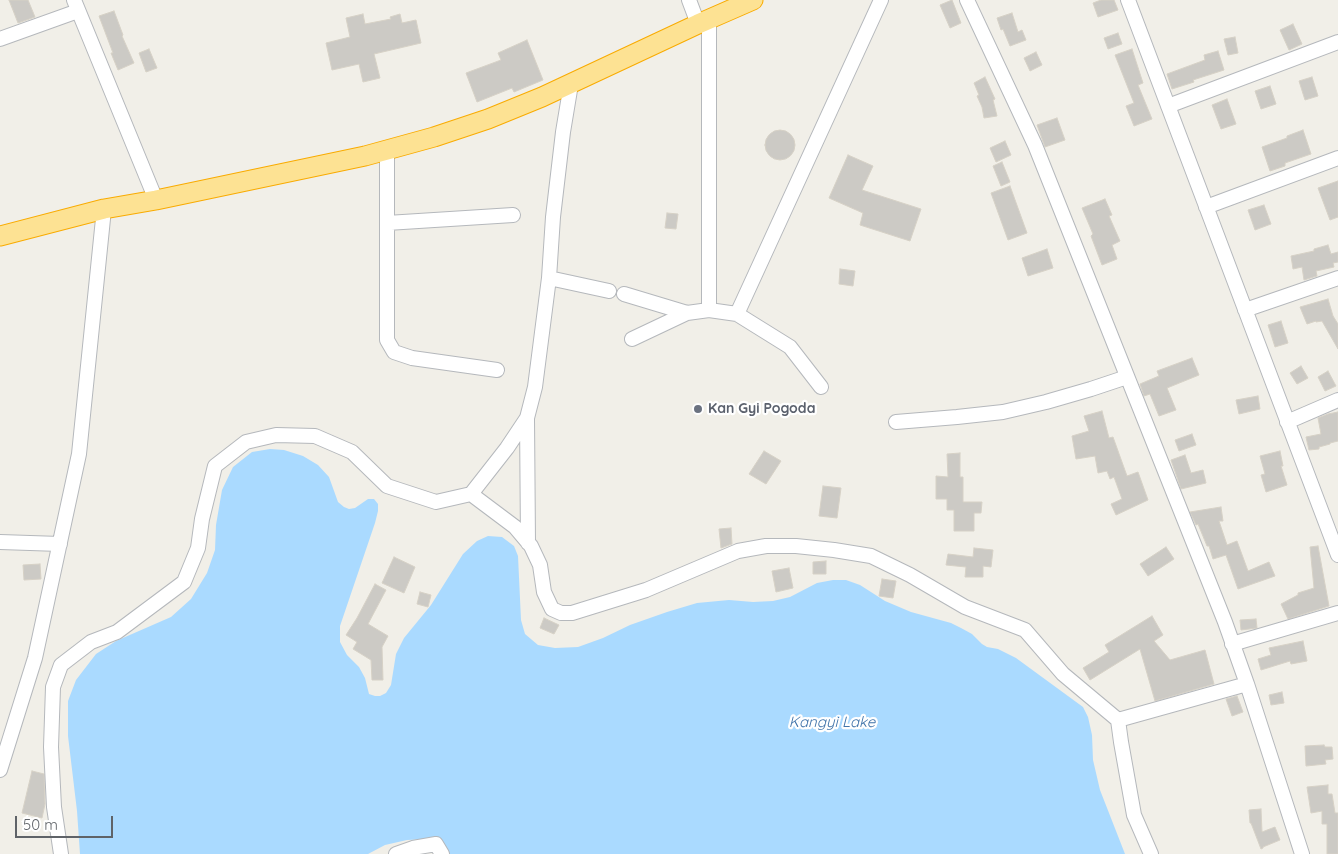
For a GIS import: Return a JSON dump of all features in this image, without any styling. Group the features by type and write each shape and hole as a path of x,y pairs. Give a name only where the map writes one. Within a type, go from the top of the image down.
{"highway":[{"path":"0,236 104,209 156,200 365,156 434,138 488,120 753,0"}],"street":[{"path":"689,0 704,22 709,310"},
{"path":"737,314 881,0"},
{"path":"967,0 1035,145 1225,622 1302,854"},
{"path":"1128,0 1338,555"},
{"path":"0,38 76,5 156,200"},
{"path":"1168,106 1338,42"},
{"path":"528,543 527,418 535,387 549,278 553,217 563,132 571,84"},
{"path":"388,150 387,340 394,352 412,358 497,370"},
{"path":"1206,207 1338,158"},
{"path":"0,770 35,658 79,454 104,209"},
{"path":"387,223 513,215"},
{"path":"549,278 608,291"},
{"path":"1245,310 1338,278"},
{"path":"624,294 688,312"},
{"path":"632,339 688,312 709,310 737,314 790,347 821,386"},
{"path":"896,422 1002,412 1082,392 1127,377"},
{"path":"1287,422 1338,400"},
{"path":"61,854 54,807 51,747 53,688 61,665 91,642 117,632 184,582 198,548 202,519 215,466 246,442 276,435 315,436 352,452 387,486 436,502 471,494 507,448 527,418"},
{"path":"471,494 515,527 528,543 540,564 544,592 552,609 561,613 572,613 646,590 738,551 766,546 796,546 871,556 910,575 966,607 1025,630 1063,674 1118,720 1134,815 1151,854"},
{"path":"0,542 60,544"},
{"path":"1232,644 1338,613"},
{"path":"1118,720 1247,684"},
{"path":"396,854 413,848 436,844 442,854"}],"water":[{"name":"Kangyi Lake","path":"270,449 284,450 303,456 318,465 329,477 338,502 344,507 349,509 355,508 368,499 374,499 378,504 375,523 340,626 340,642 347,655 359,667 365,678 369,694 380,696 386,693 391,685 396,654 404,638 431,605 463,554 477,541 488,536 502,537 514,546 518,556 521,620 525,634 538,645 555,648 578,647 630,625 697,603 729,600 773,601 790,597 817,583 846,580 860,585 885,601 911,612 951,623 961,628 972,634 987,647 998,649 1016,658 1083,707 1088,717 1092,735 1093,760 1100,790 1125,854 450,854 442,846 427,839 407,840 385,845 368,854 80,854 68,736 68,701 76,680 96,654 116,641 171,617 191,599 207,573 215,550 216,525 222,490 233,467 252,452"}],"building":[{"path":"9,0 28,0 35,17 18,23"},
{"path":"952,0 961,23 950,28 940,5"},
{"path":"1101,0 1114,0 1118,10 1098,17 1093,3"},
{"path":"114,11 122,36 134,63 118,70 99,16"},
{"path":"1012,13 1018,32 1022,30 1026,40 1010,46 997,18"},
{"path":"363,14 365,24 391,19 390,17 400,14 402,23 416,20 421,43 374,54 380,78 363,82 359,64 332,70 326,43 350,37 346,18"},
{"path":"1293,24 1302,44 1289,50 1280,30"},
{"path":"1118,33 1122,44 1108,49 1104,38"},
{"path":"1235,37 1238,53 1228,55 1224,39"},
{"path":"527,40 543,80 514,92 512,88 477,102 466,73 501,60 498,53"},
{"path":"149,49 157,68 146,72 139,53"},
{"path":"1132,49 1143,83 1138,85 1152,119 1134,126 1126,106 1134,103 1115,55"},
{"path":"1218,51 1224,70 1172,89 1167,74 1205,60 1204,55"},
{"path":"1036,52 1042,65 1030,71 1024,58"},
{"path":"985,77 995,99 993,100 997,116 984,118 977,96 979,95 974,83"},
{"path":"1312,77 1318,96 1305,100 1299,81"},
{"path":"1270,86 1276,104 1261,109 1255,91"},
{"path":"1227,99 1236,124 1221,129 1212,105"},
{"path":"1057,118 1065,140 1045,147 1037,125"},
{"path":"780,130 791,134 795,145 791,156 780,160 769,156 765,145 769,134"},
{"path":"1303,130 1311,154 1285,163 1285,166 1270,171 1262,147"},
{"path":"1005,141 1011,155 996,162 990,148"},
{"path":"848,155 873,166 862,190 921,209 910,241 860,225 863,213 829,198"},
{"path":"1002,162 1010,182 1001,186 993,166"},
{"path":"1338,181 1338,217 1330,220 1318,188"},
{"path":"1010,186 1027,233 1008,240 991,193"},
{"path":"1105,199 1112,215 1109,216 1120,241 1112,245 1117,259 1102,265 1091,236 1093,234 1082,208"},
{"path":"1264,205 1271,224 1255,230 1248,210"},
{"path":"667,213 678,214 676,229 665,228"},
{"path":"1328,245 1331,254 1338,252 1338,262 1333,263 1334,267 1316,271 1317,276 1304,280 1302,267 1293,269 1291,256 1314,251 1314,249"},
{"path":"1047,249 1053,268 1028,276 1022,258"},
{"path":"840,269 855,271 853,286 839,284"},
{"path":"1328,299 1333,316 1338,324 1338,349 1322,321 1307,324 1300,307"},
{"path":"1281,321 1288,343 1275,347 1268,325"},
{"path":"1192,358 1199,375 1167,388 1176,410 1159,416 1150,394 1144,396 1140,384 1159,376 1157,371"},
{"path":"1301,366 1308,378 1297,384 1290,373"},
{"path":"1328,371 1336,386 1325,391 1318,377"},
{"path":"1258,396 1260,409 1239,414 1236,400"},
{"path":"1102,411 1109,438 1113,437 1127,476 1138,472 1148,500 1116,515 1111,504 1122,499 1114,477 1110,479 1107,471 1098,473 1095,456 1076,459 1072,436 1089,431 1084,416"},
{"path":"1338,412 1338,441 1319,447 1319,449 1309,450 1306,437 1321,434 1318,418"},
{"path":"1192,434 1196,445 1179,451 1175,440"},
{"path":"764,451 781,461 766,484 749,474"},
{"path":"1280,451 1283,466 1281,466 1287,485 1266,492 1261,475 1265,474 1260,456"},
{"path":"960,453 960,477 963,477 963,502 982,502 981,513 974,513 974,531 954,531 954,510 947,510 947,499 936,499 936,476 948,477 947,454"},
{"path":"1185,455 1191,473 1203,470 1206,483 1181,489 1171,460"},
{"path":"823,486 841,488 837,518 819,516"},
{"path":"1221,507 1223,521 1219,521 1227,545 1237,541 1248,571 1269,562 1275,576 1238,589 1226,555 1213,559 1209,546 1207,546 1198,524 1196,525 1190,512"},
{"path":"731,528 732,544 721,548 719,529"},
{"path":"1318,546 1329,606 1288,619 1281,604 1298,595 1298,593 1314,588 1310,547"},
{"path":"1166,547 1174,559 1148,576 1140,564"},
{"path":"974,548 993,550 991,567 983,566 983,577 965,577 966,567 946,565 948,554 973,557"},
{"path":"394,557 415,567 404,593 382,583"},
{"path":"826,561 826,574 813,574 813,562"},
{"path":"40,564 41,579 24,580 23,565"},
{"path":"789,568 793,588 776,592 772,571"},
{"path":"882,579 896,581 893,598 879,596"},
{"path":"375,584 386,590 368,624 388,636 382,647 383,680 372,680 371,660 353,649 357,642 346,635"},
{"path":"420,592 431,595 428,607 417,604"},
{"path":"1152,616 1163,635 1154,641 1170,660 1205,650 1214,684 1155,701 1140,649 1090,680 1083,668 1109,652 1105,645"},
{"path":"544,618 559,625 554,634 540,628"},
{"path":"1256,619 1257,628 1241,630 1240,620"},
{"path":"1303,641 1307,661 1291,664 1290,661 1261,670 1258,659 1271,655 1269,648"},
{"path":"1282,692 1284,703 1271,705 1269,695"},
{"path":"1237,696 1243,712 1232,716 1226,699"},
{"path":"1324,745 1325,747 1332,747 1333,759 1325,760 1326,764 1306,766 1305,746"},
{"path":"32,771 44,774 45,804 42,818 22,813"},
{"path":"1328,785 1328,794 1332,794 1335,813 1338,813 1338,854 1327,854 1327,824 1322,824 1322,811 1311,813 1307,787"},
{"path":"1261,809 1262,832 1275,827 1280,840 1261,849 1250,823 1249,810"}],"place":[{"name":"Kan Gyi Pogoda","path":"698,409"}]}
